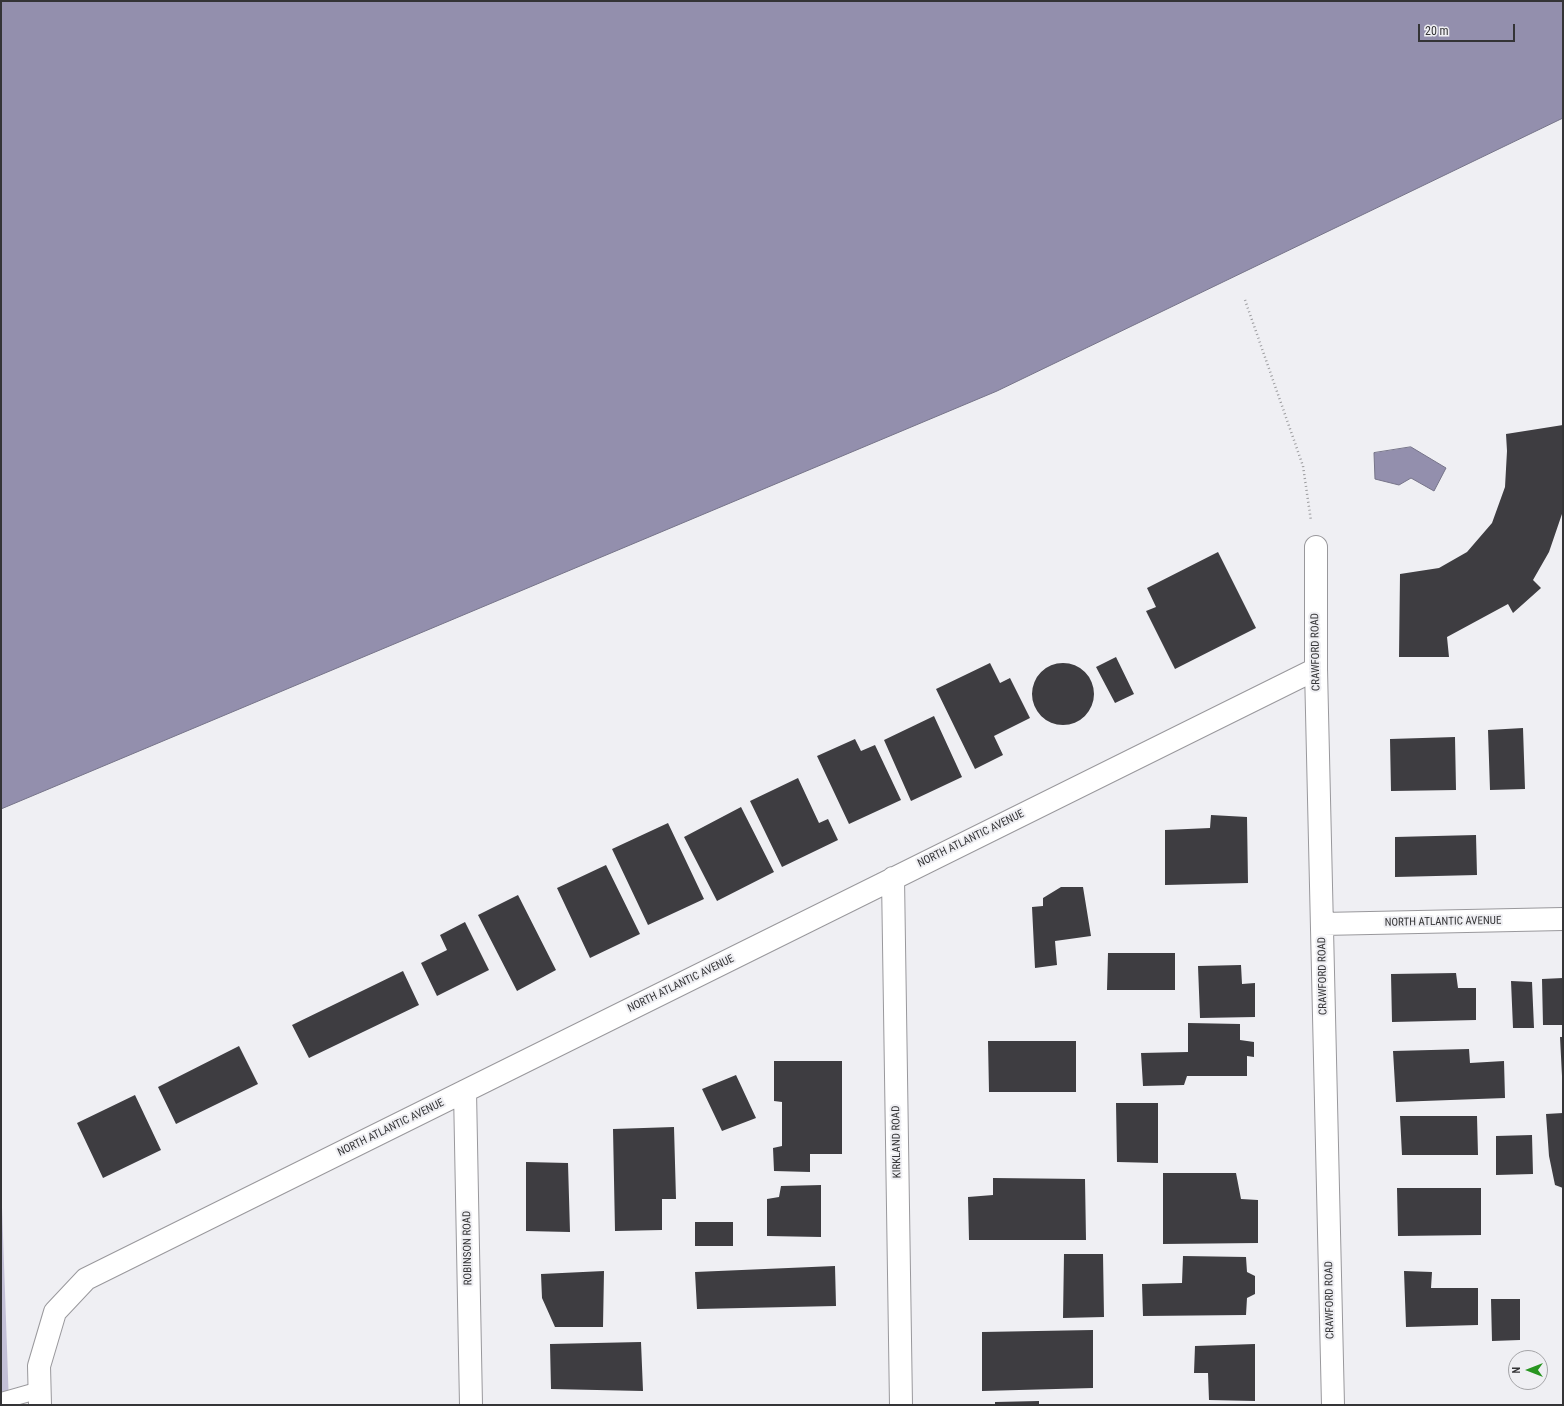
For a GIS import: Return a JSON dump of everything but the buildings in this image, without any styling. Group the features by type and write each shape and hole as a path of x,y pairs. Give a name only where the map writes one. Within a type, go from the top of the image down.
{"street":[{"name":"CRAWFORD ROAD","path":"1316,547 1316,669 1332,1405"},
{"name":"NORTH ATLANTIC AVENUE","path":"40,1397 39,1366 55,1312 86,1279 1316,669"},
{"name":"KIRKLAND ROAD","path":"893,878 901,1405"},
{"name":"NORTH ATLANTIC AVENUE","path":"1322,924 1563,919"},
{"name":"ROBINSON ROAD","path":"465,1091 471,1405"}],"lane":[{"path":"1,1401 40,1397"}],"path":[{"path":"1245,300 1303,466 1316,547"}],"shaded area":[{"path":"1,1 1563,1 1563,118 997,391 1,809"},
{"path":"1411,447 1446,468 1434,491 1411,478 1399,485 1375,479 1374,453"},
{"path":"1,1179 9,1405 1,1405"}]}
